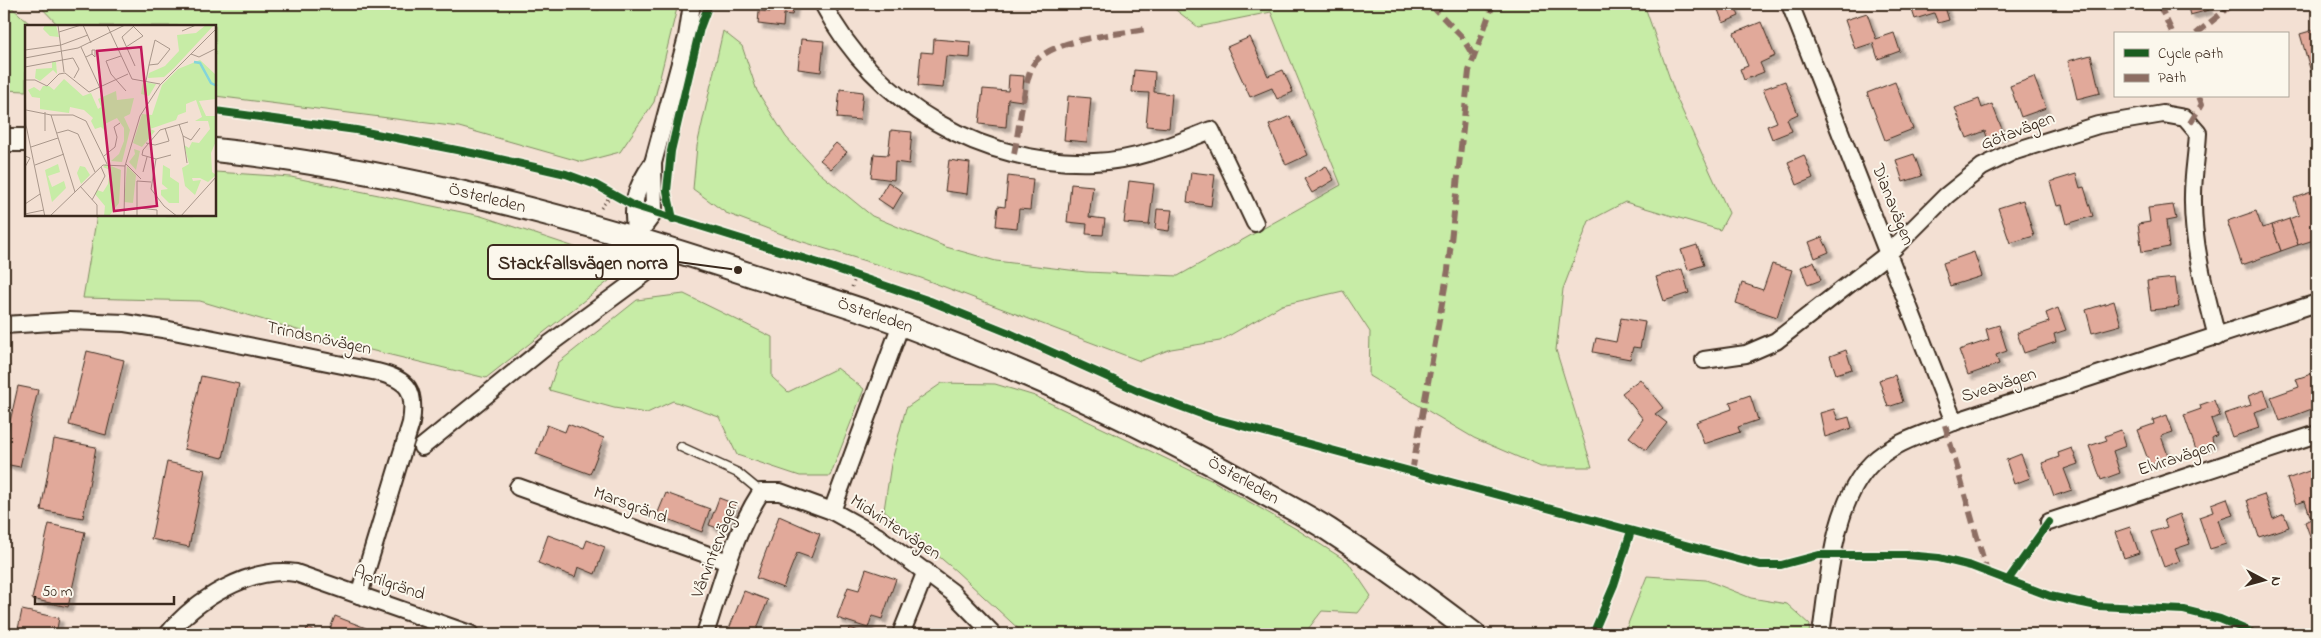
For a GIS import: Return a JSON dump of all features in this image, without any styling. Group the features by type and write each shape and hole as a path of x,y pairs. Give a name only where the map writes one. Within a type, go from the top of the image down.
{"main road":[{"path":"4,140 25,140"},
{"name":"Österleden","path":"216,150 368,172 480,196 636,237 901,324 1049,385 1132,422 1191,452 1326,528 1382,566 1474,634"}],"street":[{"path":"636,237 654,213 653,163 687,37 692,4"},
{"path":"823,4 849,46 898,97 922,115 953,132 987,146 1022,157 1060,162 1096,162 1163,149 1211,130 1255,223"},
{"name":"Dianavägen","path":"1790,4 1954,422"},
{"name":"Götavägen","path":"1704,360 1746,354 1776,341 1889,254 1946,196 1982,167 2012,152 2098,125 2163,114 2185,118 2198,133 2193,193 2194,225 2200,268 2217,336"},
{"path":"636,237 632,205 642,178 653,163"},
{"path":"422,447 548,345 650,270 659,244"},
{"name":"Sveavägen","path":"1821,634 1833,556 1843,513 1855,484 1872,463 1895,446 1954,422 2317,303"},
{"name":"Trindsnövägen","path":"4,325 69,321 125,323 169,330 377,372 404,383 412,393 411,423 359,595"},
{"name":"Midvintervägen","path":"901,324 832,511 877,536 926,571 952,592 992,634"},
{"name":"Elviravägen","path":"2049,522 2317,434"},
{"name":"Marsgränd","path":"518,487 728,562"},
{"name":"Vårvintervägen","path":"706,634 728,562 749,512 761,492 780,492 832,511"},
{"name":"Aprilgränd","path":"168,634 182,617 194,607 246,578 272,571 296,573 470,634"},
{"path":"901,634 926,571"}],"lane":[{"path":"681,447 738,473 761,492"}],"path":[{"path":"604,190 632,205"},
{"path":"592,209 600,208 612,195"},
{"path":"847,273 864,278"},
{"path":"1594,634 1599,623"}],"green space":[{"path":"4,4 8,4 31,25 25,25 25,91 4,90"},
{"path":"38,4 508,4 599,10 609,4 678,4 654,102 620,152 582,162 459,127 216,96 216,25 58,25"},
{"path":"1168,4 1644,4 1677,99 1729,213 1720,230 1625,202 1589,221 1563,289 1556,350 1592,467 1541,467 1474,438 1369,376 1370,332 1343,291 1282,305 1220,341 1171,349 1140,361 921,278 800,241 726,213 693,189 697,146 723,31 742,46 757,91 786,137 817,171 872,216 946,247 996,261 1086,272 1178,276 1341,185 1271,12 1198,27"},
{"path":"216,172 291,177 481,216 629,265 486,378 341,343 200,301 83,298 97,216 216,216"},
{"path":"684,294 772,337 772,377 788,392 837,368 864,389 830,476 800,476 737,455 719,417 673,401 647,413 614,408 549,390 558,363 637,300"},
{"path":"942,383 995,384 1035,396 1215,482 1298,530 1348,562 1371,596 1358,613 1322,611 1308,629 1310,634 1108,634 1105,631 1105,634 1024,634 956,571 884,510 891,464 906,408"},
{"path":"1647,576 1706,580 1751,598 1787,604 1810,625 1809,634 1624,634"}],"building":[{"path":"771,4 794,4 792,15 784,14 783,27 758,24 759,11 770,12"},
{"path":"1719,4 1734,4 1739,16 1723,23 1717,7 1720,6"},
{"path":"1910,4 1944,4 1949,20 1938,23 1934,13 1915,19"},
{"path":"2187,4 2207,4 2209,10 2190,15"},
{"path":"1867,13 1876,39 1894,33 1900,51 1878,59 1873,43 1855,49 1845,20"},
{"path":"1761,22 1775,56 1760,63 1764,72 1744,80 1740,69 1748,66 1734,33"},
{"path":"2317,29 2317,71 2311,72 2300,34"},
{"path":"1250,37 1268,76 1283,70 1293,92 1277,99 1272,88 1250,97 1227,47"},
{"path":"801,39 824,41 821,72 798,69"},
{"path":"934,39 971,42 970,58 946,56 943,88 918,86 921,52 933,53"},
{"path":"2091,55 2100,93 2077,99 2068,61"},
{"path":"1134,70 1155,72 1154,92 1172,94 1169,128 1146,126 1149,93 1132,92"},
{"path":"1009,75 1024,76 1022,101 1008,99 1006,127 979,124 983,89 1008,91"},
{"path":"2034,77 2046,108 2021,117 2010,86"},
{"path":"1785,81 1798,114 1787,119 1792,131 1772,139 1767,126 1777,122 1763,89"},
{"path":"1895,82 1913,129 1885,140 1867,93"},
{"path":"840,89 863,92 860,120 837,118"},
{"path":"1068,96 1091,98 1087,142 1064,140"},
{"path":"1979,99 1982,108 1992,104 2004,134 1988,140 1985,131 1967,138 1955,108"},
{"path":"1290,116 1308,155 1286,165 1269,125"},
{"path":"891,130 912,132 909,164 895,162 894,180 871,177 874,154 888,155"},
{"path":"836,143 847,152 831,169 820,160"},
{"path":"1914,154 1922,176 1903,182 1896,160"},
{"path":"1804,155 1813,178 1797,185 1788,162"},
{"path":"949,160 970,163 967,194 945,191"},
{"path":"1326,166 1334,180 1312,193 1304,179"},
{"path":"1191,172 1215,175 1211,206 1187,202"},
{"path":"2076,174 2080,188 2084,187 2093,216 2067,224 2062,205 2057,206 2050,182"},
{"path":"1008,176 1033,179 1030,210 1019,209 1017,228 996,226 998,206 1005,207"},
{"path":"1129,181 1154,184 1149,225 1124,223"},
{"path":"888,182 903,192 893,209 878,199"},
{"path":"1071,184 1093,186 1089,217 1105,219 1103,235 1086,234 1087,224 1067,222"},
{"path":"2317,190 2317,239 2298,245 2289,219 2299,215 2294,198"},
{"path":"2023,200 2034,236 2010,243 1998,208"},
{"path":"2173,205 2176,219 2166,221 2169,247 2142,252 2138,224 2150,222 2148,208"},
{"path":"1157,209 1172,210 1169,231 1155,229"},
{"path":"2256,211 2262,228 2272,225 2281,251 2242,265 2227,221"},
{"path":"2289,219 2298,245 2281,251 2272,225"},
{"path":"1822,237 1829,252 1815,258 1809,242"},
{"path":"1697,245 1704,265 1688,270 1681,250"},
{"path":"1974,252 1982,276 1950,286 1943,263"},
{"path":"1814,261 1821,280 1808,285 1801,267"},
{"path":"1772,264 1792,270 1777,317 1736,303 1742,283 1763,290"},
{"path":"1682,269 1689,293 1664,301 1656,277"},
{"path":"2175,278 2179,307 2151,310 2147,281"},
{"path":"2114,301 2121,325 2092,333 2086,310"},
{"path":"2058,308 2066,330 2054,334 2056,342 2024,353 2017,333 2049,322 2046,313"},
{"path":"1621,318 1645,322 1640,348 1633,347 1630,359 1593,352 1596,338 1616,342"},
{"path":"1999,325 2007,351 1996,355 1999,364 1968,375 1959,350 1989,340 1986,329"},
{"path":"1846,350 1852,369 1836,374 1830,356"},
{"path":"87,351 124,360 106,435 69,425"},
{"path":"2311,374 2317,393 2317,407 2280,421 2271,397 2299,387 2296,379"},
{"path":"1895,375 1903,402 1888,407 1879,380"},
{"path":"201,376 239,384 223,458 184,449"},
{"path":"1640,379 1663,408 1655,414 1667,423 1646,450 1629,437 1643,419 1622,393"},
{"path":"18,386 38,390 20,467 4,464 4,448"},
{"path":"2264,390 2270,407 2254,412 2259,428 2232,437 2224,414 2251,405 2248,396"},
{"path":"1750,395 1758,420 1738,427 1740,432 1704,444 1696,422 1732,409 1730,402"},
{"path":"2214,400 2220,416 2211,419 2217,435 2212,438 2213,443 2196,450 2184,415 2201,409 2200,405"},
{"path":"1834,409 1838,420 1849,417 1852,428 1825,437 1820,413"},
{"path":"2167,415 2173,432 2161,436 2169,458 2150,465 2137,430 2154,424 2153,420"},
{"path":"568,424 604,438 590,474 536,454 547,425 565,432"},
{"path":"2121,430 2126,446 2113,451 2120,473 2101,480 2089,446 2107,440 2105,436"},
{"path":"54,439 96,447 83,518 41,510"},
{"path":"2072,448 2078,464 2064,469 2072,490 2054,496 2042,463 2059,457 2058,453"},
{"path":"2021,454 2030,478 2014,484 2006,460"},
{"path":"167,462 205,470 189,547 151,539"},
{"path":"2317,468 2317,549 2315,550 2305,522 2311,519 2305,501 2296,504 2287,479"},
{"path":"666,493 710,509 702,532 657,515"},
{"path":"2264,494 2273,519 2284,514 2289,527 2259,537 2247,500"},
{"path":"719,498 735,504 725,531 709,525"},
{"path":"2227,498 2233,515 2218,520 2226,544 2210,549 2199,517 2213,512 2211,504"},
{"path":"2180,514 2190,544 2175,549 2180,561 2164,567 2151,532 2167,527 2164,520"},
{"path":"779,516 820,534 811,558 797,553 783,588 756,578"},
{"path":"49,524 85,532 68,607 32,599"},
{"path":"2130,527 2139,553 2124,558 2115,532"},
{"path":"548,535 584,548 587,540 605,547 595,574 578,567 575,577 538,563"},
{"path":"866,569 896,579 882,619 872,616 868,628 837,618 848,587 859,590"},
{"path":"744,591 768,600 755,634 727,634"},
{"path":"22,610 59,618 56,634 17,634"},
{"path":"335,616 366,628 363,634 328,634"},
{"path":"307,628 325,634 305,634"},
{"path":"850,628 868,634 848,634"}],"marked path":[{"path":"1430,4 1462,37 1474,57"},
{"path":"1412,472 1448,270 1469,71 1493,4"},
{"path":"2159,4 2172,32"},
{"path":"2198,32 2233,4"},
{"path":"1014,154 1026,86 1032,67 1039,58 1051,50 1066,44 1100,36 1145,29"},
{"path":"2190,123 2202,104 2200,98"},
{"path":"1945,425 1987,572"}],"cycle path":[{"path":"673,219 667,191 671,151 700,28 709,4"},
{"path":"216,111 356,130 566,174 596,185 632,205 822,264 930,301 1007,332 1141,392 1212,418 1760,565 1781,565 1819,555 1907,555 1939,558 1971,566 2050,596 2097,606 2184,610 2220,619 2256,634"},
{"path":"2008,580 2049,522"},
{"path":"1593,634 1614,585 1631,531"}],"place":[{"name":"Stackfallsvägen norra","path":"738,270"}]}
